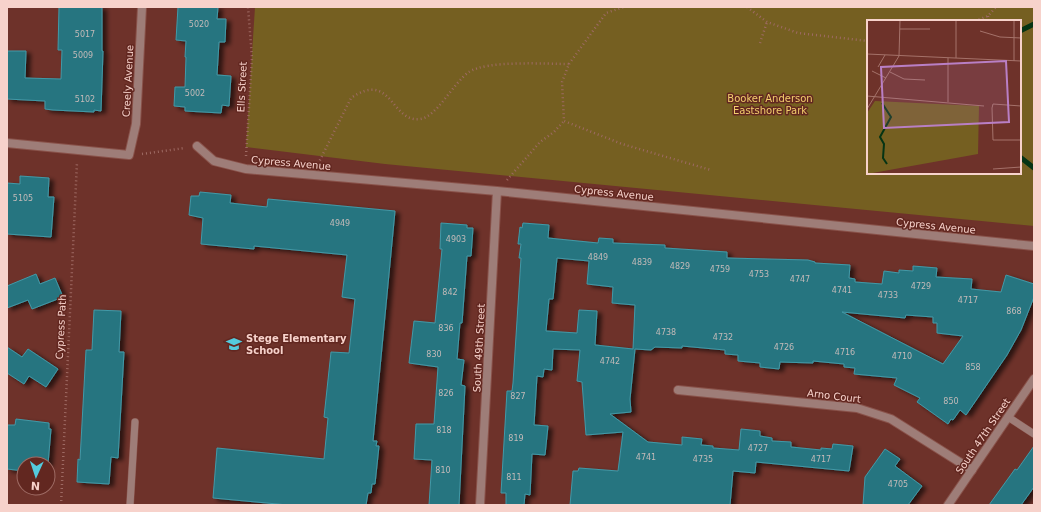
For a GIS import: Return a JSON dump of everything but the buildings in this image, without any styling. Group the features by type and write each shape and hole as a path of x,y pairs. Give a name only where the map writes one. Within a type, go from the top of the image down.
{"street":[{"name":"Creely Avenue","path":"129,156 136,124 142,7"},
{"path":"7,143 129,156"},
{"name":"Cypress Avenue","path":"197,146 214,161 246,169 497,191 1034,246"},
{"name":"South 49th Street","path":"480,505 497,191"},
{"name":"South 47th Street","path":"948,505 1034,379"},
{"name":"Arno Court","path":"678,390 857,408 891,419 972,470"}],"lane":[{"path":"1008,417 1034,434"},
{"path":"130,505 135,422"}],"path":[{"name":"Ells Street","path":"246,169 252,58 248,7"},
{"path":"497,191 540,142 554,132 564,120 562,82 569,64 606,13 624,7"},
{"path":"747,7 767,22 798,33 867,41"},
{"path":"978,20 988,16 996,7"},
{"path":"760,43 767,22"},
{"path":"312,175 351,98 358,94 366,91 382,92 395,103 398,110 404,116 418,120 426,118 432,114 454,84 470,71 493,65 569,64"},
{"path":"564,120 622,144 710,170"},
{"path":"129,156 197,146"},
{"name":"Cypress Path","path":"61,505 78,150"}],"green space":[{"name":"Booker Anderson Eastshore Park","path":"255,7 1034,7 1034,226 385,164 246,147"}],"waterway":[{"path":"1021,30 1034,24"},
{"path":"1021,158 1034,168"}],"place":[{"name":"Stege Elementary School","path":"234,344"}]}
